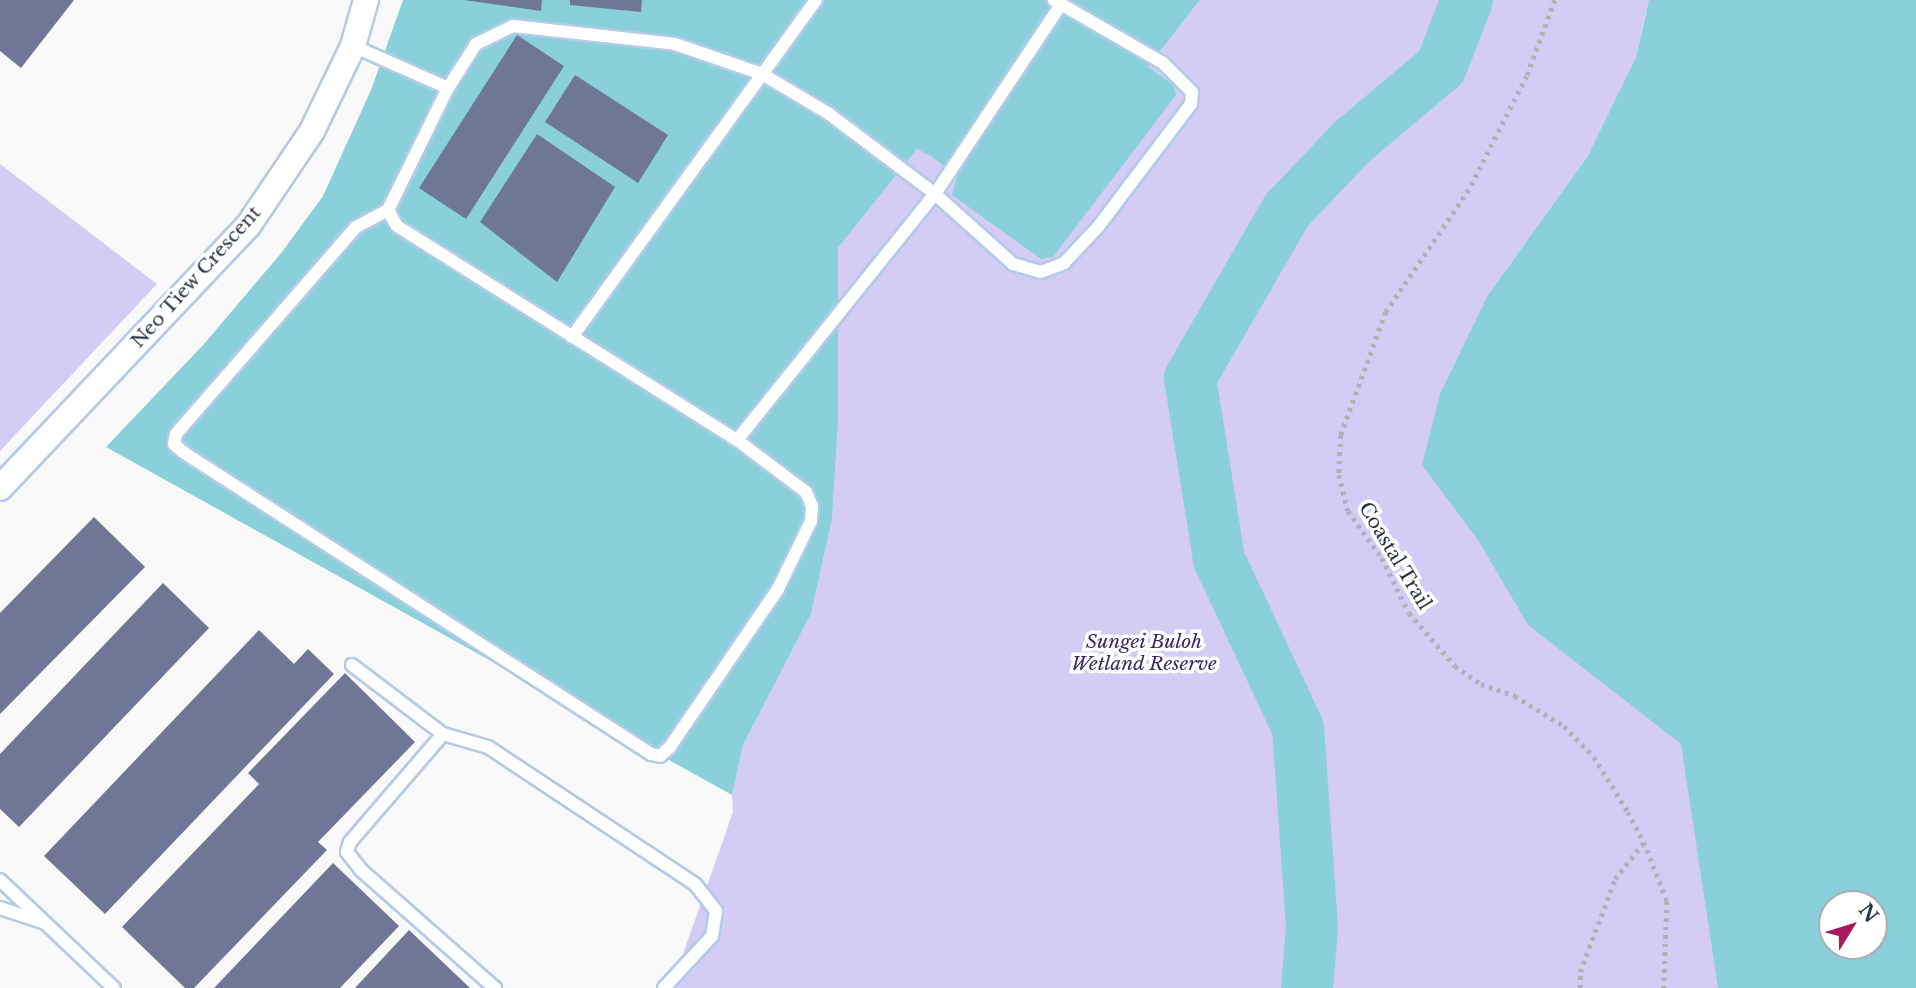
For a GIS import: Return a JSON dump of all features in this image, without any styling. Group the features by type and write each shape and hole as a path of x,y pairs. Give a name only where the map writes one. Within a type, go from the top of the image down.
{"street":[{"name":"Neo Tiew Crescent","path":"0,488 248,226 312,131 353,46 366,0"}],"lane":[{"path":"572,337 816,0"},
{"path":"388,210 397,226 737,440 797,482 812,506 811,521 778,589 670,747 660,756 651,754 174,444 176,434 356,227 388,210 448,88 476,44 513,26 676,44 762,74 829,114 936,194 1013,264 1041,272 1064,263 1098,227 1191,104 1192,92 1163,63 1058,1 936,194 737,440"},
{"path":"353,46 448,88"},
{"path":"352,665 443,734 488,747 695,884 716,911 712,936 664,988"},
{"path":"443,734 350,842 347,852 361,870 495,988"},
{"path":"0,880 114,988"},
{"path":"0,908 46,924"}],"path":[{"name":"Coastal Trail","path":"1555,0 1527,76 1469,190 1386,312 1341,435 1339,475 1348,511 1382,558 1409,613 1455,666 1481,684 1515,696 1563,726 1594,757 1644,842 1667,901 1664,988"},
{"path":"1580,988 1580,972 1615,879 1644,842"}],"green space":[{"name":"Sungei Buloh Wetland Reserve","path":"1200,0 1791,0 1663,121 1646,11 1636,57 1587,157 1488,295 1641,520 1748,988 671,988 733,812 732,795 743,745 811,614 832,520 838,425 838,248 919,146 1022,230"},
{"path":"0,164 157,284 0,451"}],"water":[{"path":"403,0 1200,0 1148,67 1174,85 1176,95 1053,257 1041,259 952,195 957,177 931,156 917,149 838,248 838,425 832,520 811,614 743,745 732,795 106,447 204,344 282,252 323,196 371,90"},
{"path":"1649,0 1916,0 1916,988 1718,988 1681,744 1528,625 1478,540 1422,465 1440,394 1488,295 1587,157 1636,57"}],"building":[{"path":"0,0 74,0 21,68 0,51"},
{"path":"464,0 542,0 541,11"},
{"path":"570,0 642,0 641,12 570,5"},
{"path":"517,35 564,66 466,219 419,188"},
{"path":"575,75 668,135 638,183 545,122"},
{"path":"537,134 615,187 557,282 480,222"},
{"path":"94,517 145,567 0,714 0,613"},
{"path":"163,583 209,628 19,827 0,809 0,754"},
{"path":"259,630 294,664 308,649 334,674 105,914 44,856"},
{"path":"345,673 415,742 318,842 327,850 194,988 185,988 122,927 259,784 248,773"},
{"path":"333,863 399,926 340,988 214,988"},
{"path":"409,930 470,988 355,988"}],"waterway":[{"path":"1307,988 1312,927 1298,728 1219,559 1190,378 1287,210 1353,141 1441,67 1467,0"}]}
